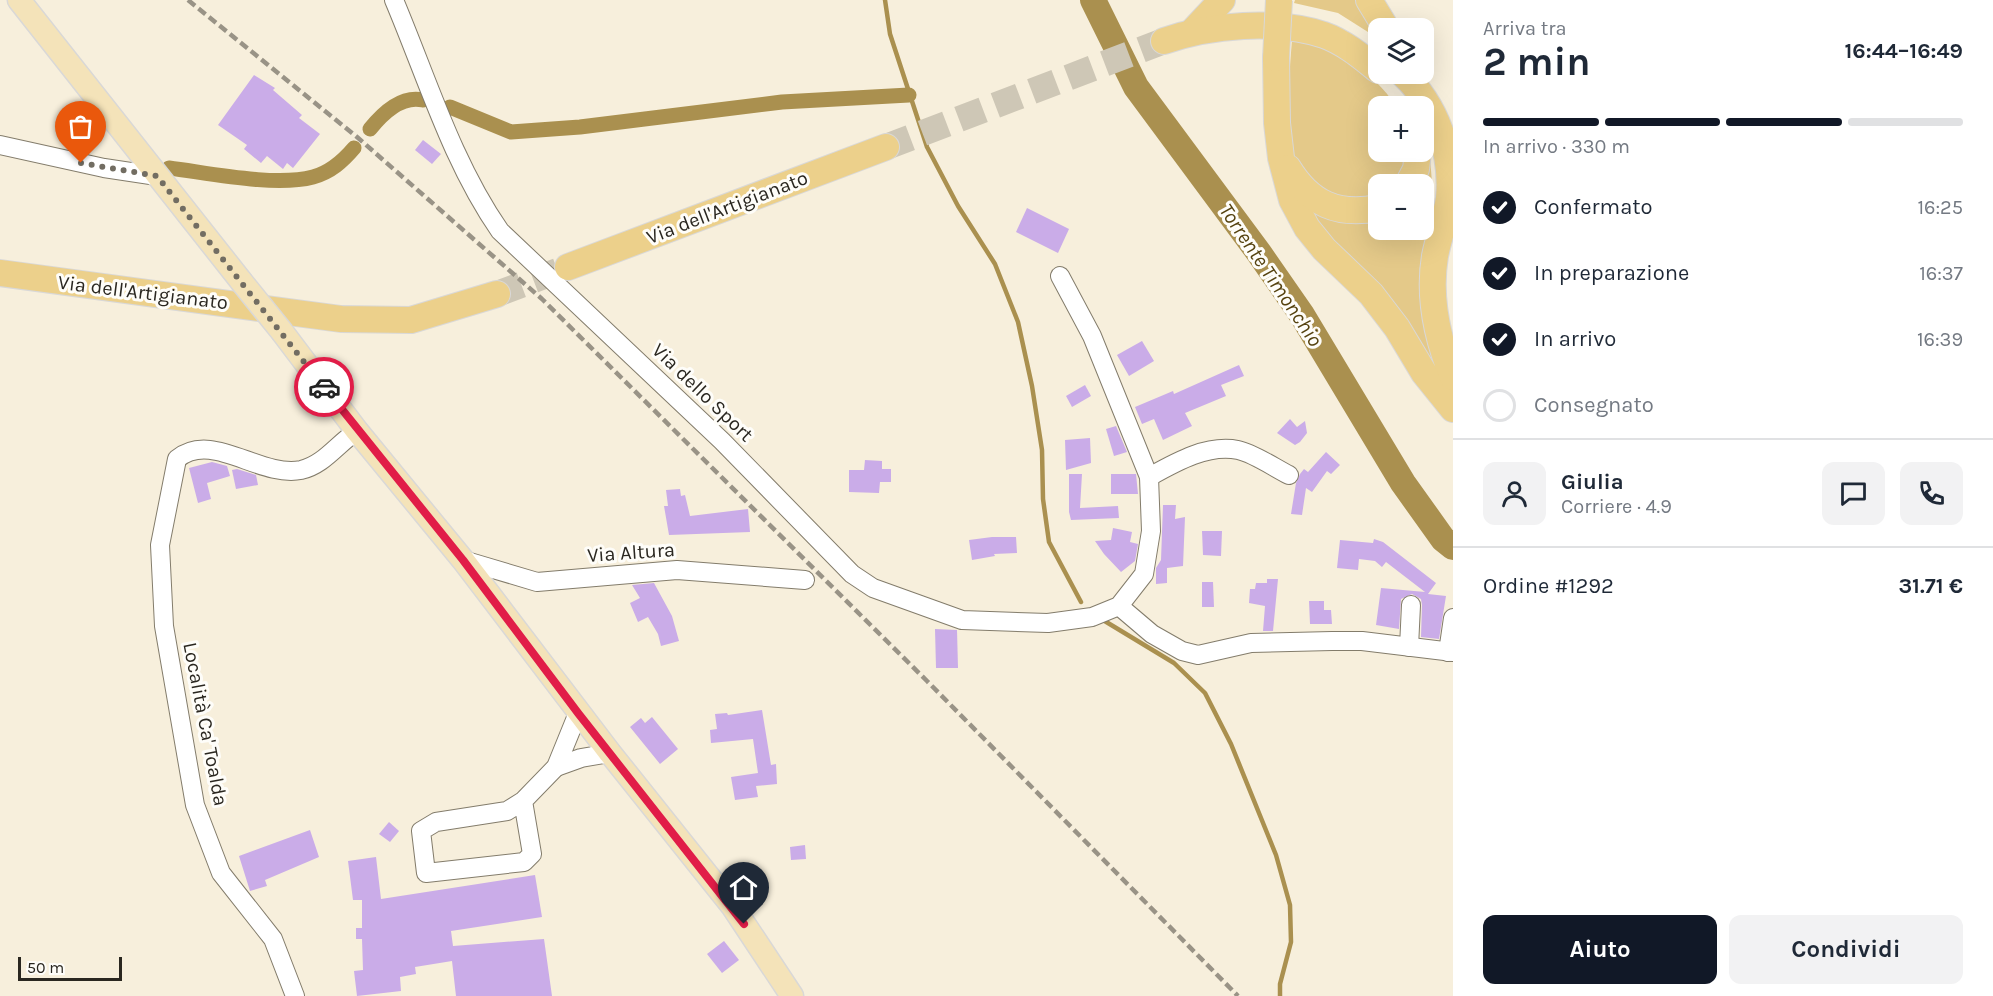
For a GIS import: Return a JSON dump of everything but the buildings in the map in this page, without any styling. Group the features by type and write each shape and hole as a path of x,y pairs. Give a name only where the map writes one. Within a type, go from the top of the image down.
{"highway":[{"path":"1179,36 1222,0"},
{"path":"1280,0 1276,58 1276,114 1281,158 1292,200 1307,228 1324,249 1371,294 1398,328 1424,373 1453,410"},
{"path":"1370,0 1380,18"},
{"path":"1179,36 1225,19 1275,12 1330,24 1368,44"},
{"path":"1179,36 1232,27 1277,27 1324,35 1358,53 1368,62"},
{"path":"1409,91 1431,94 1442,114 1450,159 1449,198 1435,256 1434,317 1441,348 1453,377"},
{"name":"Via dell'Artigianato","path":"568,267 885,147"},
{"path":"1434,147 1440,169 1443,226"},
{"path":"1281,158 1296,181 1310,195 1335,210 1358,212 1368,210"},
{"name":"Via dell'Artigianato","path":"0,273 341,319 411,320 497,294"}],"main road":[{"path":"19,0 283,333 357,431 463,560 578,713 733,907 792,996"}],"street":[{"name":"Via dello Sport","path":"394,0 460,161 479,201 500,231 722,441 852,574 873,588 962,620 1048,623 1106,611"},
{"path":"0,145 104,168 157,176"},
{"path":"1060,276 1092,336 1149,477 1151,531 1144,574 1106,611 1182,651 1198,655 1251,643 1283,641 1362,641 1451,652 1453,618"},
{"name":"Località Ca' Toalda","path":"292,995 273,939 221,873 195,805 164,626 160,546 177,459 185,452 207,448 284,471 301,470 318,464 357,431"},
{"path":"1149,477 1204,451 1239,450 1289,475"},
{"name":"Via Altura","path":"463,560 537,582 677,570 805,580"},
{"path":"1409,647 1411,605"},
{"path":"523,801 532,854 524,862 426,873 421,831 436,822 507,811 523,801 556,767 578,713"},
{"path":"556,767 581,758 610,753"}],"shaded area":[{"path":"1295,0 1357,0 1368,21 1368,32 1338,13 1294,3"},
{"path":"1292,39 1337,54 1364,71 1368,74 1368,84 1378,84 1388,96 1368,96 1368,162 1405,162 1402,174 1368,174 1368,199 1331,200 1296,161 1288,118"},
{"path":"1428,162 1430,162 1431,174 1422,174"},
{"path":"1302,202 1368,215 1368,240 1431,240 1423,317 1435,366 1327,242"}],"waterway":[{"path":"885,0 890,34 927,147 958,206 995,264 1018,322 1032,386 1042,450 1043,499 1049,542 1081,602"},
{"name":"Torrente Timonchio","path":"1093,0 1136,87 1302,315 1403,483 1443,539 1453,547"},
{"path":"450,107 511,132 580,127 782,102 909,95"},
{"path":"370,129 380,117 400,103 407,100 423,100"},
{"path":"169,168 261,180 298,180 313,177 331,169 354,148"},
{"path":"1103,620 1174,663 1205,693 1231,744 1276,855 1290,905 1291,942 1280,984 1280,996"}],"tunnel":[{"path":"886,147 1164,41"},
{"path":"497,294 568,267"}],"railway":[{"path":"188,0 357,137 542,299 927,681 1238,996"}],"way so far":[{"path":"81,163 157,176 324,387"}],"route":[{"path":"324,387 357,431 463,560 578,713 733,907 744,924"}]}
